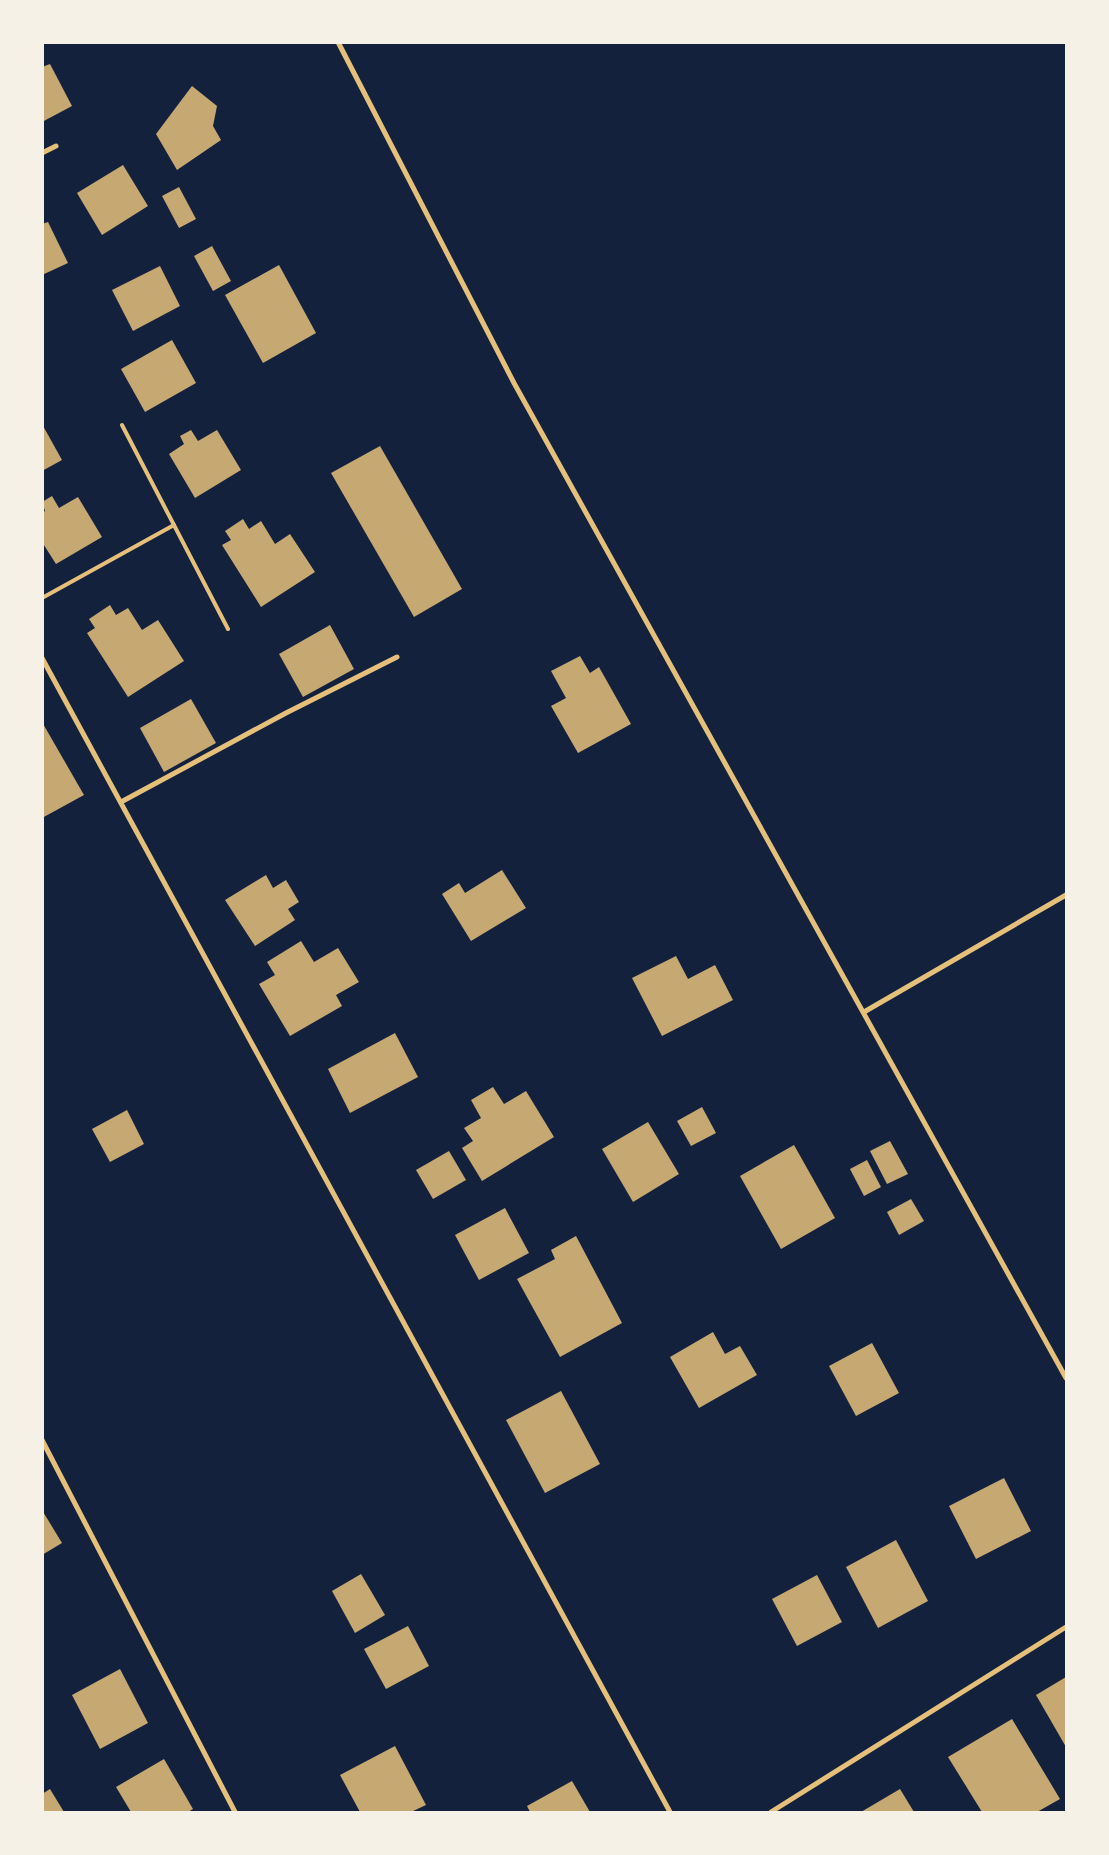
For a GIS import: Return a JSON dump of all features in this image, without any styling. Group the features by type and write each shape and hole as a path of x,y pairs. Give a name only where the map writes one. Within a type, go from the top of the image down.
{"street":[{"path":"338,42 514,383 1066,1378"},
{"path":"42,153 56,146"},
{"path":"42,658 670,1812"},
{"path":"121,802 286,712 397,658"},
{"path":"864,1012 1066,895"},
{"path":"42,1440 235,1812"},
{"path":"771,1812 1066,1626"}],"lane":[{"path":"122,425 228,629"},
{"path":"42,598 174,526"}],"building":[{"path":"50,64 72,106 42,122 42,67"},
{"path":"192,86 217,106 213,126 221,140 177,170 156,134"},
{"path":"123,165 148,206 102,235 77,193"},
{"path":"179,187 196,219 179,228 162,196"},
{"path":"48,222 68,263 42,275 42,224"},
{"path":"212,246 231,281 213,291 194,256"},
{"path":"279,265 316,333 263,363 225,295"},
{"path":"160,266 180,306 133,331 112,290"},
{"path":"172,340 196,383 145,412 121,369"},
{"path":"42,424 62,460 42,471"},
{"path":"191,430 198,441 217,430 241,470 195,498 169,454 184,444 180,436"},
{"path":"380,446 462,589 414,617 331,473"},
{"path":"52,496 59,508 78,497 102,537 56,564 42,542 42,513 45,511 42,502"},
{"path":"243,519 249,529 261,521 275,544 290,534 315,572 261,607 222,545 231,540 225,531"},
{"path":"110,605 116,615 128,608 142,630 158,620 184,661 128,697 87,633 95,628 89,619"},
{"path":"330,625 354,669 303,697 279,654"},
{"path":"580,656 590,673 599,667 631,724 578,753 551,706 566,698 551,671"},
{"path":"191,699 216,743 164,772 140,728"},
{"path":"42,722 84,795 42,818"},
{"path":"502,870 526,908 471,941 442,894 459,883 465,893"},
{"path":"266,875 273,888 286,880 299,902 288,909 295,920 255,946 225,900"},
{"path":"301,941 314,962 338,948 359,982 336,995 342,1006 290,1036 259,984 275,975 267,962"},
{"path":"676,956 688,979 715,965 733,1000 662,1036 632,978"},
{"path":"395,1033 418,1077 350,1113 328,1069"},
{"path":"493,1087 504,1104 526,1091 554,1137 482,1181 462,1148 473,1141 464,1128 481,1118 471,1100"},
{"path":"702,1107 716,1133 691,1146 677,1121"},
{"path":"127,1110 144,1144 110,1162 92,1129"},
{"path":"648,1122 679,1174 633,1202 602,1149"},
{"path":"890,1141 908,1174 887,1184 870,1151"},
{"path":"794,1145 835,1218 781,1249 740,1176"},
{"path":"449,1151 466,1180 433,1199 416,1170"},
{"path":"867,1160 881,1187 864,1196 850,1169"},
{"path":"911,1199 924,1221 899,1235 887,1212"},
{"path":"505,1208 529,1253 479,1280 455,1235"},
{"path":"576,1236 622,1323 560,1357 517,1279 555,1259 551,1250"},
{"path":"713,1332 725,1354 740,1346 757,1375 699,1408 670,1357"},
{"path":"872,1343 899,1393 856,1416 829,1366"},
{"path":"561,1391 600,1464 545,1493 506,1420"},
{"path":"1004,1478 1031,1531 976,1559 949,1506"},
{"path":"42,1510 62,1543 42,1555"},
{"path":"896,1540 928,1601 878,1628 846,1567"},
{"path":"361,1574 385,1615 355,1633 332,1591"},
{"path":"817,1575 842,1622 797,1646 772,1599"},
{"path":"408,1626 429,1666 386,1689 364,1649"},
{"path":"120,1669 148,1723 100,1749 72,1695"},
{"path":"1066,1677 1066,1747 1036,1695"},
{"path":"1012,1719 1060,1799 1037,1812 982,1812 948,1757"},
{"path":"395,1746 426,1805 411,1812 360,1812 340,1775"},
{"path":"164,1759 193,1809 188,1812 131,1812 116,1787"},
{"path":"572,1781 590,1812 530,1812 527,1806"},
{"path":"50,1789 64,1812 42,1812 42,1794"},
{"path":"900,1789 914,1812 861,1812"}]}
